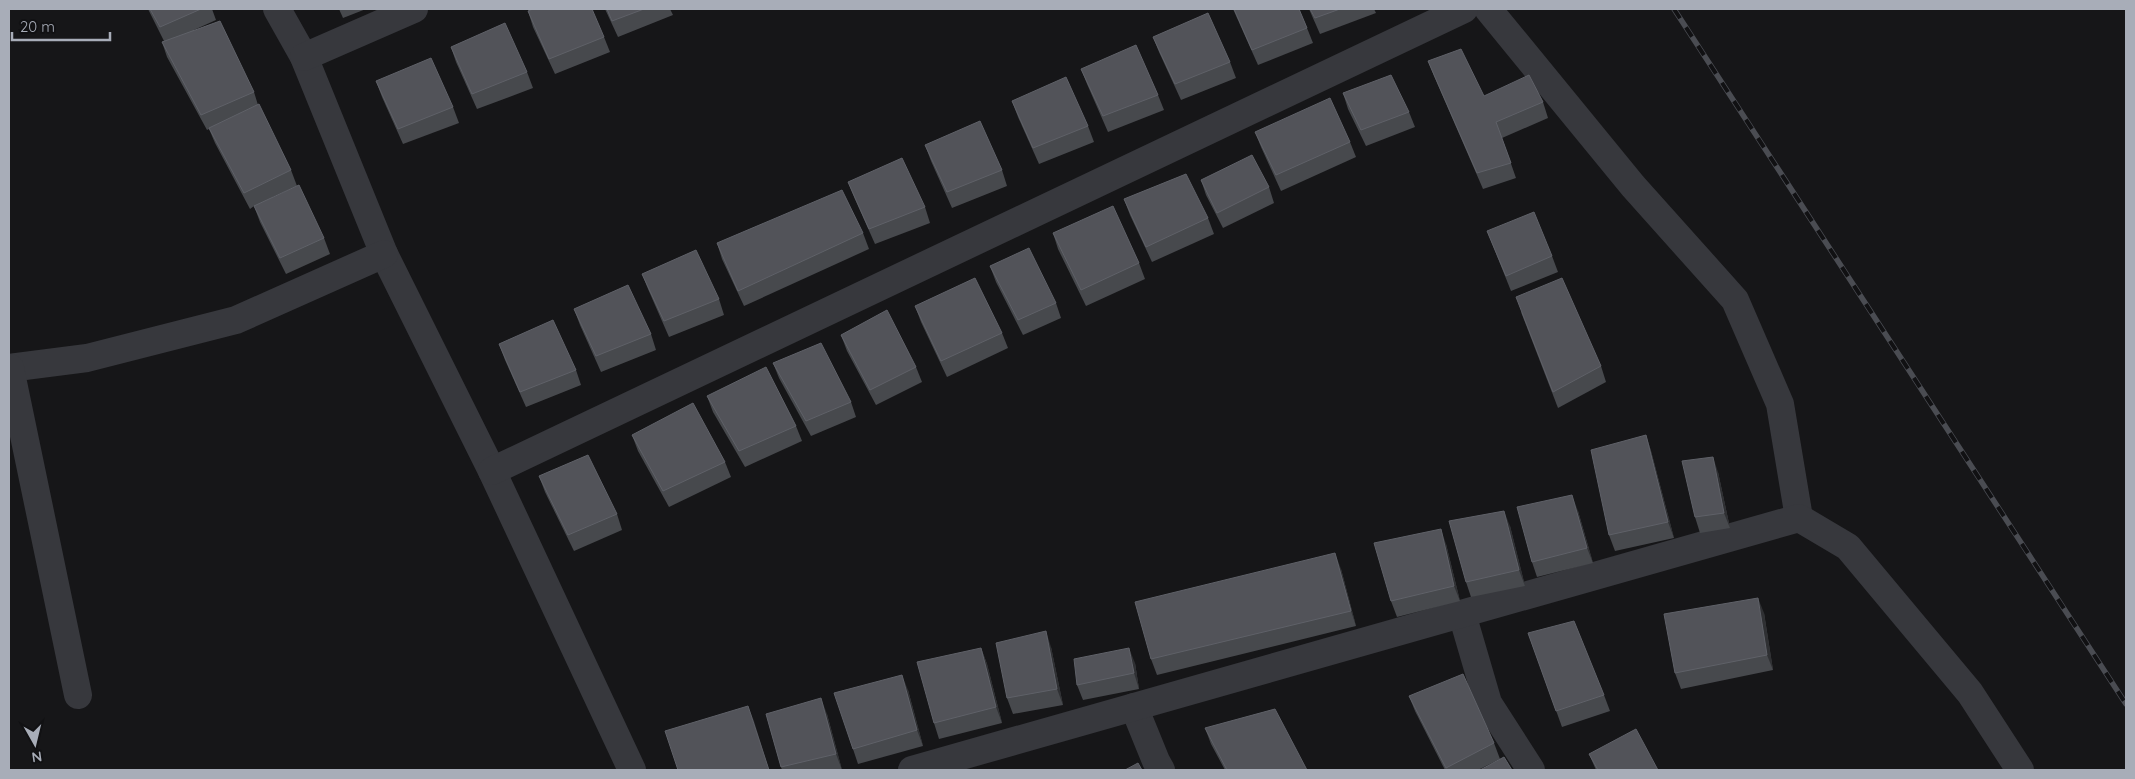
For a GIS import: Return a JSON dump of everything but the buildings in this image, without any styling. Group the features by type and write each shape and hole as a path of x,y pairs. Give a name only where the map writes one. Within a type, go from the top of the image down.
{"street":[{"path":"277,9 304,57 384,254 492,471 632,770"},
{"path":"304,57 414,9"},
{"path":"492,471 1464,9"},
{"path":"1488,9 1633,186 1735,300 1780,404 1799,518"},
{"path":"78,694 9,368 87,358 236,320 384,254"},
{"path":"912,770 1799,518 1848,547 1970,693 2020,770"},
{"path":"1462,614 1488,703 1531,770"},
{"path":"1134,707 1161,770"}],"railway":[{"path":"1674,9 2126,704"}]}
